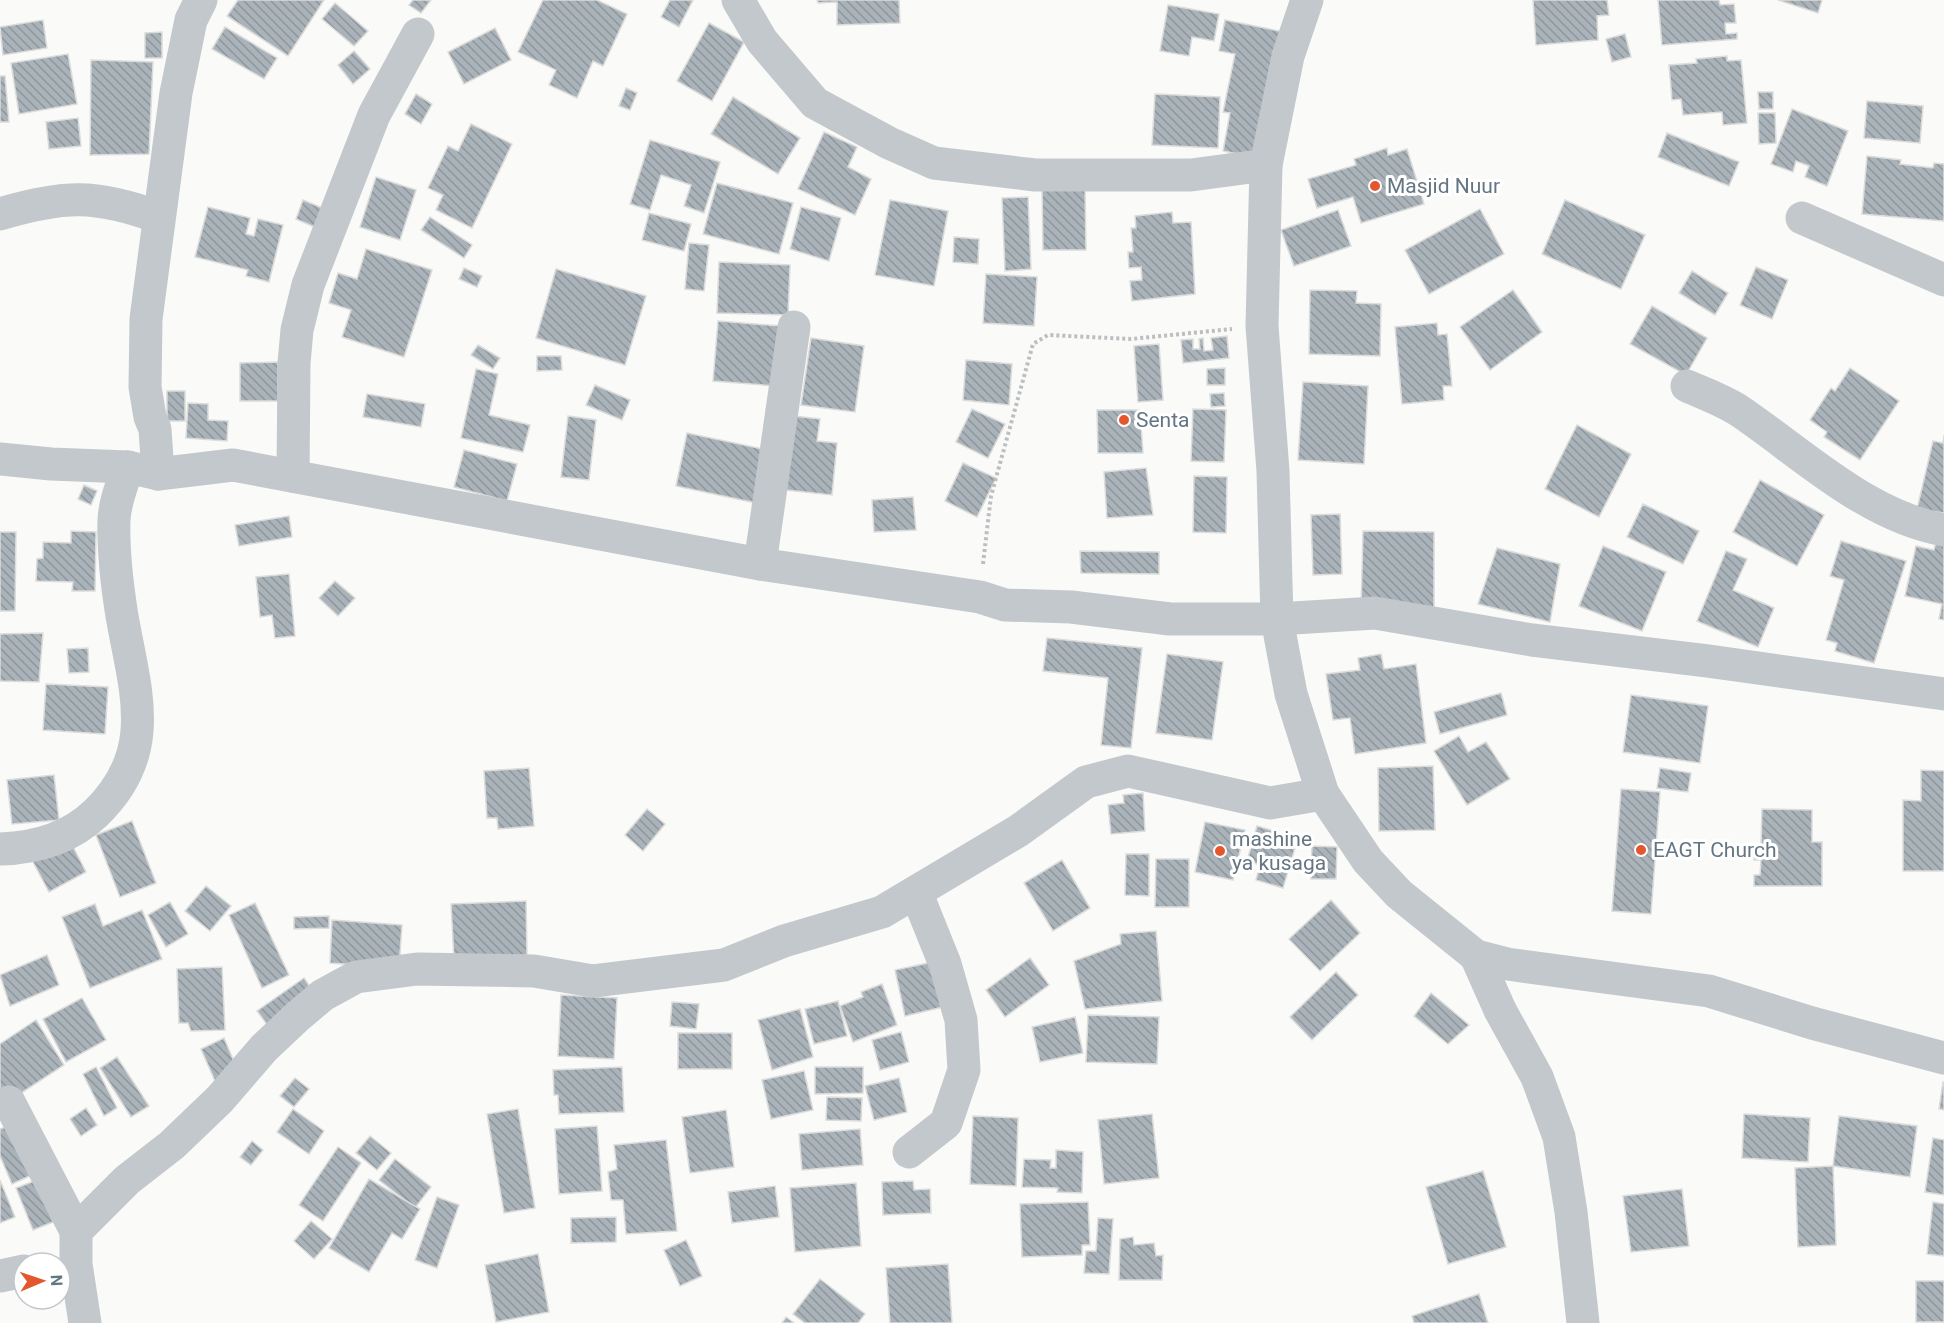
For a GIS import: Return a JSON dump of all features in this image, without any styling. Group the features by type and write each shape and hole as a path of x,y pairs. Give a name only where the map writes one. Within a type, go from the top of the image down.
{"street":[{"path":"0,849 20,849 64,837 84,825 108,801 124,780 132,757 138,725 136,679 118,582 114,520 117,498 143,471 155,429 150,417 145,387 144,348 158,234 158,217 182,62 191,20 201,0"},
{"path":"738,0 762,41 815,103 889,143 934,163 1035,175 1191,175 1266,165"},
{"path":"1307,0 1288,56 1266,165 1262,326 1273,471 1277,619 1291,694 1323,795 1368,861 1399,894 1476,956 1508,964 1709,991 1812,1023 1944,1058"},
{"path":"293,476 293,391 297,330 308,285 374,115 418,34"},
{"path":"0,214 34,205 89,198 158,217"},
{"path":"1802,218 1944,280"},
{"path":"760,564 794,327"},
{"path":"1688,386 1739,411 1860,496 1887,510 1944,530"},
{"path":"0,459 143,471 233,465 760,564 980,597 1005,605 1071,607 1170,619 1277,619 1375,613 1532,640 1823,676 1944,694"},
{"path":"76,1231 113,1192 188,1130 220,1099 264,1047 289,1024 323,995 356,977 417,969 534,971 593,981 724,964 784,941 882,912 1018,831 1086,782 1128,771 1270,803 1323,795"},
{"path":"909,1152 946,1124 964,1070 962,1020 945,964 915,892"},
{"path":"1476,956 1500,1010 1537,1077 1559,1137 1571,1212 1583,1323"},
{"path":"9,1102 76,1231 76,1264 85,1323"},
{"path":"72,1307 85,1323"}],"path":[{"path":"980,597 991,496 1033,344 1048,335 1131,339 1262,326"}],"building":[{"path":"238,0 324,0 288,56 227,16"},
{"path":"413,0 431,0 421,13 409,5"},
{"path":"543,0 597,0 627,14 603,66 593,61 577,98 549,85 556,70 518,52"},
{"path":"670,0 693,0 679,27 661,17"},
{"path":"817,0 899,0 900,23 837,25 837,2 818,3"},
{"path":"1533,0 1607,0 1609,15 1597,16 1598,40 1536,45"},
{"path":"1658,0 1719,0 1720,5 1734,4 1736,23 1725,23 1726,34 1737,33 1737,39 1662,45"},
{"path":"1778,0 1822,0 1818,13"},
{"path":"335,3 368,31 354,46 322,19"},
{"path":"1168,5 1219,14 1214,41 1192,37 1189,56 1160,51"},
{"path":"43,20 47,48 3,55 0,27"},
{"path":"1225,20 1284,32 1258,158 1223,151 1230,113 1223,112 1235,54 1219,51"},
{"path":"709,23 744,42 712,101 677,81"},
{"path":"225,27 277,58 264,79 212,49"},
{"path":"495,28 511,60 464,84 448,52"},
{"path":"162,32 162,58 145,58 145,33"},
{"path":"1625,34 1631,57 1612,62 1606,39"},
{"path":"354,51 370,69 353,84 338,65"},
{"path":"68,54 77,104 19,114 11,63"},
{"path":"1727,56 1727,61 1741,60 1747,123 1723,125 1722,112 1683,115 1681,99 1672,100 1669,65 1697,63 1696,59"},
{"path":"91,60 153,62 149,154 90,155"},
{"path":"0,76 5,76 9,122 0,122"},
{"path":"626,88 637,93 630,110 619,106"},
{"path":"1758,92 1773,92 1773,109 1759,109"},
{"path":"416,94 432,104 421,124 405,114"},
{"path":"1155,94 1220,97 1218,148 1152,145"},
{"path":"733,97 800,138 778,174 711,134"},
{"path":"1867,101 1923,106 1920,143 1864,138"},
{"path":"1792,109 1848,131 1827,186 1805,177 1809,166 1796,161 1793,172 1771,164"},
{"path":"1758,113 1775,113 1776,143 1759,144"},
{"path":"78,118 81,146 49,149 46,122"},
{"path":"471,124 512,144 472,228 436,210 443,195 428,188 448,146 458,151"},
{"path":"824,132 857,147 848,167 871,179 855,215 798,189"},
{"path":"1667,133 1739,162 1729,186 1658,157"},
{"path":"650,140 720,162 704,213 684,206 691,185 661,175 650,210 630,204"},
{"path":"1387,148 1388,155 1407,149 1424,204 1361,223 1353,197 1317,208 1308,179 1356,165 1354,159"},
{"path":"1867,156 1901,160 1900,164 1933,168 1934,163 1944,164 1944,221 1862,214"},
{"path":"376,177 416,190 400,240 360,227"},
{"path":"717,183 793,203 779,254 703,234"},
{"path":"1085,188 1086,250 1043,250 1042,189"},
{"path":"1028,197 1031,269 1005,271 1002,198"},
{"path":"303,200 332,212 324,231 296,219"},
{"path":"890,200 948,211 934,286 875,275"},
{"path":"1565,200 1645,235 1621,289 1542,254"},
{"path":"208,207 250,218 246,234 254,236 258,219 283,225 269,282 246,276 248,270 195,257"},
{"path":"801,207 841,218 829,261 790,249"},
{"path":"1480,209 1504,254 1429,294 1405,250"},
{"path":"1338,210 1351,246 1294,266 1281,230"},
{"path":"1172,212 1173,223 1191,222 1195,294 1132,301 1130,281 1142,280 1141,267 1129,268 1128,252 1133,252 1131,228 1136,228 1135,216"},
{"path":"649,213 691,224 684,251 642,240"},
{"path":"430,217 472,245 464,258 421,230"},
{"path":"954,237 979,239 978,264 953,262"},
{"path":"689,243 709,245 704,291 685,289"},
{"path":"366,249 432,270 404,357 342,337 351,310 329,303 338,273 357,279"},
{"path":"719,262 790,265 788,315 717,313"},
{"path":"1756,267 1788,280 1772,319 1740,305"},
{"path":"464,268 482,276 477,287 459,279"},
{"path":"556,269 646,296 625,365 536,338"},
{"path":"1692,271 1728,293 1715,315 1679,293"},
{"path":"986,274 1037,277 1034,326 983,323"},
{"path":"1310,290 1357,291 1356,303 1381,304 1380,356 1309,354"},
{"path":"1513,290 1542,332 1490,370 1460,327"},
{"path":"1652,306 1707,338 1686,375 1630,344"},
{"path":"718,321 781,326 776,386 713,381"},
{"path":"1437,323 1438,335 1447,334 1452,386 1443,386 1444,400 1402,404 1395,327"},
{"path":"1227,336 1229,358 1183,363 1181,340 1193,339 1193,349 1200,349 1199,339 1203,338 1204,351 1213,350 1211,338"},
{"path":"811,338 864,346 855,412 801,405"},
{"path":"1159,344 1163,400 1138,402 1134,346"},
{"path":"478,345 500,358 493,369 471,355"},
{"path":"537,356 561,356 562,370 537,371"},
{"path":"966,360 1012,364 1009,405 963,400"},
{"path":"278,362 278,401 240,401 240,363"},
{"path":"1225,368 1225,385 1207,385 1207,369"},
{"path":"1850,368 1899,401 1860,460 1824,437 1827,432 1810,420 1831,388 1835,391"},
{"path":"476,369 498,374 489,415 530,425 523,452 461,438"},
{"path":"1303,382 1368,386 1364,464 1298,460"},
{"path":"595,385 630,400 622,420 586,405"},
{"path":"167,391 185,391 185,421 167,421"},
{"path":"1224,393 1225,406 1211,407 1210,394"},
{"path":"367,394 425,404 421,427 363,417"},
{"path":"188,403 208,404 208,420 228,421 227,441 186,438"},
{"path":"972,409 1005,424 988,458 956,442"},
{"path":"1193,409 1226,410 1224,462 1191,461"},
{"path":"1097,410 1140,410 1143,453 1098,453"},
{"path":"785,415 820,419 817,441 837,443 832,495 777,489"},
{"path":"568,416 596,420 589,480 561,477"},
{"path":"1577,425 1631,454 1599,517 1545,489"},
{"path":"687,433 772,451 761,504 676,486"},
{"path":"1944,435 1944,513 1917,509 1933,441 1943,443"},
{"path":"464,450 517,464 507,501 454,487"},
{"path":"963,463 996,478 977,517 945,501"},
{"path":"1146,468 1153,515 1107,518 1104,472"},
{"path":"1194,476 1227,477 1226,533 1193,532"},
{"path":"1760,480 1824,515 1797,566 1733,532"},
{"path":"84,485 97,491 91,505 78,499"},
{"path":"913,497 916,530 874,532 872,500"},
{"path":"1643,504 1699,531 1683,564 1627,537"},
{"path":"1340,514 1342,574 1313,575 1311,515"},
{"path":"289,516 292,537 239,546 235,525"},
{"path":"71,531 96,532 95,591 72,591 73,582 36,581 37,559 43,558 43,542 71,543"},
{"path":"1363,531 1434,532 1434,611 1361,610"},
{"path":"0,532 16,532 15,611 0,611"},
{"path":"1841,541 1906,561 1874,663 1835,651 1837,643 1826,640 1844,580 1830,576"},
{"path":"1936,541 1944,542 1944,620 1939,619 1942,604 1905,596 1916,546 1934,550"},
{"path":"1603,546 1666,572 1642,631 1579,606"},
{"path":"1497,548 1560,564 1550,622 1478,604"},
{"path":"1080,551 1159,552 1159,574 1081,573"},
{"path":"1726,551 1747,559 1733,590 1774,608 1758,647 1697,621"},
{"path":"289,574 295,636 275,638 272,615 260,617 256,577"},
{"path":"335,581 355,598 338,616 319,598"},
{"path":"43,633 39,682 0,681 0,634"},
{"path":"1047,638 1142,648 1131,748 1101,745 1108,678 1043,671"},
{"path":"88,648 89,672 69,673 67,649"},
{"path":"1167,654 1223,662 1212,740 1156,733"},
{"path":"1381,654 1384,669 1416,664 1426,743 1355,754 1350,718 1333,720 1326,674 1360,670 1358,658"},
{"path":"46,684 108,687 105,734 43,730"},
{"path":"1501,693 1507,715 1440,734 1434,712"},
{"path":"1631,695 1708,706 1700,763 1623,752"},
{"path":"1459,736 1468,752 1486,742 1510,779 1467,805 1434,751"},
{"path":"1433,766 1435,830 1379,831 1378,768"},
{"path":"529,768 534,826 498,829 497,818 487,818 484,771"},
{"path":"1660,768 1691,773 1688,792 1657,788"},
{"path":"1921,770 1944,771 1944,871 1903,871 1903,800 1921,801"},
{"path":"54,775 59,820 12,824 7,780"},
{"path":"1621,789 1660,792 1651,914 1612,911"},
{"path":"1143,793 1145,831 1111,834 1108,805 1124,803 1123,795"},
{"path":"647,809 665,824 643,851 625,835"},
{"path":"1762,809 1812,810 1812,842 1822,842 1822,886 1754,886 1754,875 1760,875 1761,860 1754,860 1754,846 1761,846"},
{"path":"132,821 156,883 120,897 96,835"},
{"name":"mashine ya kusaga","path":"1205,822 1245,830 1233,880 1195,872"},
{"path":"1257,826 1298,838 1283,888 1256,880 1260,865 1247,861"},
{"path":"69,839 86,872 49,892 32,860"},
{"path":"1312,846 1337,847 1336,879 1311,879"},
{"path":"1126,854 1149,854 1149,896 1125,895"},
{"path":"1156,859 1189,859 1189,907 1155,907"},
{"path":"1062,860 1090,908 1053,931 1024,883"},
{"path":"206,886 231,906 210,931 185,911"},
{"path":"1331,900 1360,933 1320,971 1289,939"},
{"path":"526,901 527,955 454,959 451,904"},
{"path":"170,902 188,934 166,947 148,915"},
{"path":"255,903 289,975 262,988 229,915"},
{"path":"95,904 103,926 142,910 162,959 90,988 62,917"},
{"path":"329,916 329,928 294,929 294,917"},
{"path":"332,920 402,925 399,968 330,963"},
{"path":"1156,931 1162,1001 1085,1009 1074,961 1121,944 1120,934"},
{"path":"47,955 59,985 10,1006 0,975"},
{"path":"1030,958 1049,985 1005,1017 986,990"},
{"path":"933,962 943,1007 905,1016 895,970"},
{"path":"222,967 225,1030 191,1031 188,1023 179,1023 177,969"},
{"path":"1336,972 1358,995 1312,1040 1290,1017"},
{"path":"304,978 315,994 269,1027 257,1011"},
{"path":"882,984 897,1025 853,1042 840,1006 863,997 861,992"},
{"path":"1431,993 1469,1025 1448,1044 1414,1016"},
{"path":"561,995 617,998 614,1059 558,1056"},
{"path":"82,998 106,1040 66,1062 43,1019"},
{"path":"838,1001 847,1036 814,1044 805,1009"},
{"path":"672,1002 699,1004 696,1029 670,1026"},
{"path":"800,1009 813,1057 772,1070 758,1020"},
{"path":"1088,1015 1159,1017 1157,1064 1086,1062"},
{"path":"1075,1017 1083,1053 1040,1062 1032,1027"},
{"path":"36,1020 64,1065 6,1103 0,1093 0,1044"},
{"path":"901,1032 909,1062 880,1070 872,1040"},
{"path":"678,1033 732,1033 732,1069 678,1069"},
{"path":"224,1038 238,1071 215,1081 201,1049"},
{"path":"117,1057 149,1106 131,1117 100,1068"},
{"path":"96,1067 117,1108 104,1116 83,1074"},
{"path":"622,1067 624,1112 559,1114 558,1095 554,1095 553,1070"},
{"path":"815,1067 863,1067 863,1093 815,1094"},
{"path":"804,1071 813,1110 771,1119 762,1080"},
{"path":"295,1078 309,1089 294,1107 280,1096"},
{"path":"899,1078 907,1112 874,1120 865,1086"},
{"path":"1944,1082 1944,1110 1939,1109"},
{"path":"827,1097 862,1098 861,1121 826,1120"},
{"path":"86,1108 97,1125 81,1136 70,1119"},
{"path":"293,1109 324,1131 309,1154 277,1132"},
{"path":"518,1109 535,1208 504,1213 487,1114"},
{"path":"726,1110 734,1167 690,1173 682,1117"},
{"path":"1152,1114 1159,1178 1104,1184 1098,1120"},
{"path":"1744,1114 1810,1118 1808,1162 1742,1158"},
{"path":"973,1116 1018,1118 1016,1186 970,1184"},
{"path":"1839,1116 1917,1126 1910,1177 1833,1166"},
{"path":"13,1124 34,1174 12,1184 0,1156 0,1129"},
{"path":"597,1126 602,1191 559,1194 555,1129"},
{"path":"860,1129 863,1165 802,1170 799,1134"},
{"path":"370,1136 391,1153 377,1170 356,1153"},
{"path":"1933,1138 1944,1140 1944,1195 1925,1192"},
{"path":"666,1140 677,1231 626,1234 623,1200 611,1200 608,1172 617,1169 614,1145"},
{"path":"252,1141 263,1150 251,1165 240,1157"},
{"path":"338,1147 361,1163 323,1221 299,1205"},
{"path":"1056,1150 1083,1152 1082,1193 1057,1192 1058,1188 1022,1187 1024,1159 1051,1160 1050,1168 1056,1168"},
{"path":"395,1159 431,1187 415,1208 379,1180"},
{"path":"1833,1166 1836,1245 1798,1247 1795,1168"},
{"path":"1483,1171 1506,1247 1448,1264 1426,1187"},
{"path":"369,1179 420,1209 402,1239 392,1233 369,1272 329,1248"},
{"path":"0,1180 15,1217 0,1223"},
{"path":"37,1180 53,1222 33,1230 16,1188"},
{"path":"913,1181 914,1190 930,1189 931,1213 883,1215 882,1182"},
{"path":"856,1183 861,1246 795,1252 790,1188"},
{"path":"775,1186 779,1217 732,1223 728,1192"},
{"path":"1682,1189 1689,1246 1631,1252 1623,1196"},
{"path":"437,1197 459,1205 437,1268 415,1260"},
{"path":"1088,1202 1090,1245 1082,1245 1082,1255 1022,1257 1020,1204"},
{"path":"1933,1202 1944,1204 1944,1256 1927,1254"},
{"path":"616,1217 616,1242 571,1243 571,1218"},
{"path":"1098,1218 1113,1219 1109,1274 1084,1273 1086,1251 1096,1251"},
{"path":"311,1221 332,1239 314,1259 294,1241"},
{"path":"1133,1237 1134,1245 1154,1243 1156,1256 1163,1255 1162,1280 1119,1280 1120,1239"},
{"path":"686,1240 702,1276 680,1286 664,1250"},
{"path":"538,1254 549,1312 496,1322 485,1265"},
{"path":"948,1264 952,1323 890,1323 886,1268"},
{"path":"820,1279 865,1314 858,1323 805,1323 793,1314"},
{"path":"1916,1281 1944,1281 1944,1322 1916,1322"},
{"path":"1479,1294 1488,1323 1414,1323 1412,1316"},
{"path":"786,1317 794,1323 782,1323"}],"place":[{"name":"Masjid Nuur","path":"1375,186"},
{"name":"Senta","path":"1124,420"},
{"name":"EAGT Church","path":"1641,850"},
{"name":"mashine ya kusaga","path":"1220,851"}]}
